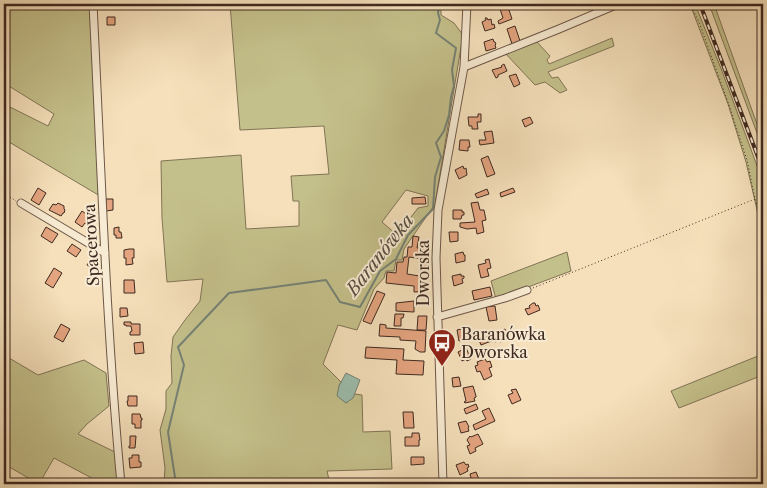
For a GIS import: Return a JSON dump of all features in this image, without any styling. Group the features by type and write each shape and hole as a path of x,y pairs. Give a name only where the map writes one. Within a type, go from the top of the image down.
{"street":[{"name":"Spacerowa","path":"93,4 105,253 120,484"},
{"name":"Dworska","path":"443,484 437,317 436,258 438,210 464,66 467,4"},
{"path":"464,66 618,4"},
{"path":"21,204 105,253"},
{"path":"437,317 506,298 527,290"}],"path":[{"path":"690,4 699,22 730,105 747,160 763,224"},
{"path":"750,4 763,14"},
{"path":"4,194 21,204"},
{"path":"527,290 755,198"}],"shaded area":[{"path":"4,4 90,4 100,196 4,139 4,104 48,126 54,114 4,83"},
{"path":"230,4 440,4 441,15 454,23 463,35 435,204 404,249 402,260 396,260 394,271 386,271 384,278 374,289 357,330 338,325 323,364 341,382 338,396 346,403 355,394 362,395 363,432 390,431 392,469 327,471 330,484 164,484 165,468 160,430 166,409 166,391 172,383 171,356 173,337 200,301 203,279 167,282 162,218 161,161 241,155 246,229 299,226 299,201 293,201 291,176 329,174 324,126 240,130","holes":["406,190 428,196 428,206 418,208 397,235 382,222"]},
{"path":"690,4 695,4 763,182 763,232 746,162 728,104"},
{"path":"709,4 714,4 763,141 763,149"},
{"path":"612,38 614,46 548,72 552,78 558,77 567,90 560,93 545,82 535,85 505,53 536,41 550,56 547,60 549,64"},
{"path":"567,252 571,271 496,299 491,281"},
{"path":"763,354 763,375 679,408 671,391"},
{"path":"4,355 38,375 84,360 106,373 109,406 78,434 115,452 118,484 103,484 54,458 39,484 4,464"},
{"path":"346,373 360,380 353,398 346,403 337,396 339,386"}],"building":[{"path":"507,4 512,19 499,24 498,21 503,18 499,6"},
{"path":"107,17 115,17 115,25 107,25"},
{"path":"485,18 491,19 492,25 494,24 495,28 485,31 482,22 486,20"},
{"path":"515,26 520,41 512,44 507,29"},
{"path":"493,39 496,48 486,51 484,42"},
{"path":"504,64 507,71 496,78 492,70 502,67"},
{"path":"516,74 520,84 514,87 509,76"},
{"path":"478,114 481,114 481,122 477,122 478,129 472,129 472,126 469,126 468,117 478,117"},
{"path":"530,117 533,123 525,127 522,120"},
{"path":"492,131 494,143 480,145 479,140 486,140 484,132"},
{"path":"460,140 469,140 470,147 468,147 468,151 459,150"},
{"path":"488,156 495,174 487,177 481,159"},
{"path":"463,166 464,169 466,168 467,175 459,179 455,170"},
{"path":"38,188 46,193 39,205 31,200"},
{"path":"513,188 515,192 501,197 500,193"},
{"path":"487,189 489,194 477,198 475,194"},
{"path":"425,197 426,204 412,204 412,198"},
{"path":"106,199 113,199 113,210 106,211"},
{"path":"478,202 480,210 484,210 486,220 482,221 484,232 477,234 476,228 467,229 460,227 460,223 475,222 471,203"},
{"path":"58,203 64,206 65,210 61,216 49,210 53,204 56,205"},
{"path":"453,210 462,210 464,215 462,215 461,219 453,219"},
{"path":"82,211 90,219 82,227 75,222"},
{"path":"46,227 58,234 52,243 41,236"},
{"path":"119,227 122,238 116,238 114,228"},
{"path":"449,232 458,232 458,241 450,242"},
{"path":"413,236 419,237 417,248 430,249 427,271 422,265 423,259 409,257 407,274 426,277 425,288 429,288 429,291 414,292 414,286 386,283 387,272 396,273 397,262 403,262 404,257 407,257 408,247 412,247"},
{"path":"72,244 81,250 76,257 67,251"},
{"path":"134,249 133,264 126,265 124,250"},
{"path":"463,252 465,261 456,263 455,254"},
{"path":"91,258 99,262 95,269 87,265"},
{"path":"489,259 491,268 487,269 489,276 481,278 478,265 486,263 485,260"},
{"path":"54,268 62,273 53,288 45,283"},
{"path":"461,274 461,276 464,276 462,279 463,283 454,286 452,276"},
{"path":"124,280 134,280 135,293 124,293"},
{"path":"490,287 492,296 474,300 472,291"},
{"path":"377,291 385,294 371,324 363,321"},
{"path":"414,301 414,312 396,311 396,303"},
{"path":"533,303 536,306 538,305 540,310 528,315 525,309 530,308 529,306"},
{"path":"495,306 497,320 489,321 486,307"},
{"path":"120,308 127,308 128,316 120,317"},
{"path":"395,314 404,314 403,318 401,318 401,326 394,326"},
{"path":"418,316 427,316 426,330 417,330"},
{"path":"124,322 140,324 140,335 130,335 132,331 131,326 124,325"},
{"path":"61,324 70,329 63,342 54,337"},
{"path":"380,324 386,325 386,328 426,331 425,352 415,349 416,341 400,340 400,337 379,336"},
{"path":"465,328 467,339 459,341 457,330"},
{"path":"505,329 509,338 500,342 499,340 495,342 494,340 481,345 479,340"},
{"path":"143,342 144,353 135,354 134,343"},
{"path":"366,347 404,349 403,360 424,361 423,375 396,374 397,360 365,358"},
{"path":"466,348 471,359 462,361 458,352"},
{"path":"485,359 487,362 490,361 492,367 489,368 492,376 484,380 480,371 477,372 475,366 478,365 477,362"},
{"path":"459,377 461,386 453,387 452,378"},
{"path":"473,386 476,396 474,398 475,401 465,403 463,388"},
{"path":"516,389 521,400 512,404 508,395 513,393 511,390"},
{"path":"128,396 137,396 137,406 128,406"},
{"path":"476,404 478,409 466,414 464,409"},
{"path":"489,408 495,421 475,430 473,425 486,419 482,411"},
{"path":"403,412 413,412 414,428 404,428"},
{"path":"132,414 140,414 142,418 141,428 135,428 135,424 132,424"},
{"path":"466,421 469,431 461,433 458,423"},
{"path":"412,433 419,433 419,446 405,446 405,437 412,437"},
{"path":"478,434 483,444 475,448 476,451 470,454 467,446 470,445 467,440 470,436"},
{"path":"130,436 136,436 135,448 129,448"},
{"path":"132,455 139,455 141,467 130,468 129,458 132,458"},
{"path":"411,457 424,457 424,464 411,465"},
{"path":"464,462 466,465 468,464 468,471 460,475 456,465"},
{"path":"476,472 481,484 474,484 471,478 470,474"}],"waterway":[{"name":"Baranówka","path":"176,484 168,432 184,365 178,347 229,293 326,280 340,302 360,307 380,271 396,259 408,235 433,209 435,177 441,157 436,143 444,131 449,115 454,86 452,70 456,48 436,33 440,20 437,4"}],"railway":[{"path":"700,4 763,170"}],"place":[{"name":"Baranówka Dworska","path":"442,367"}]}
